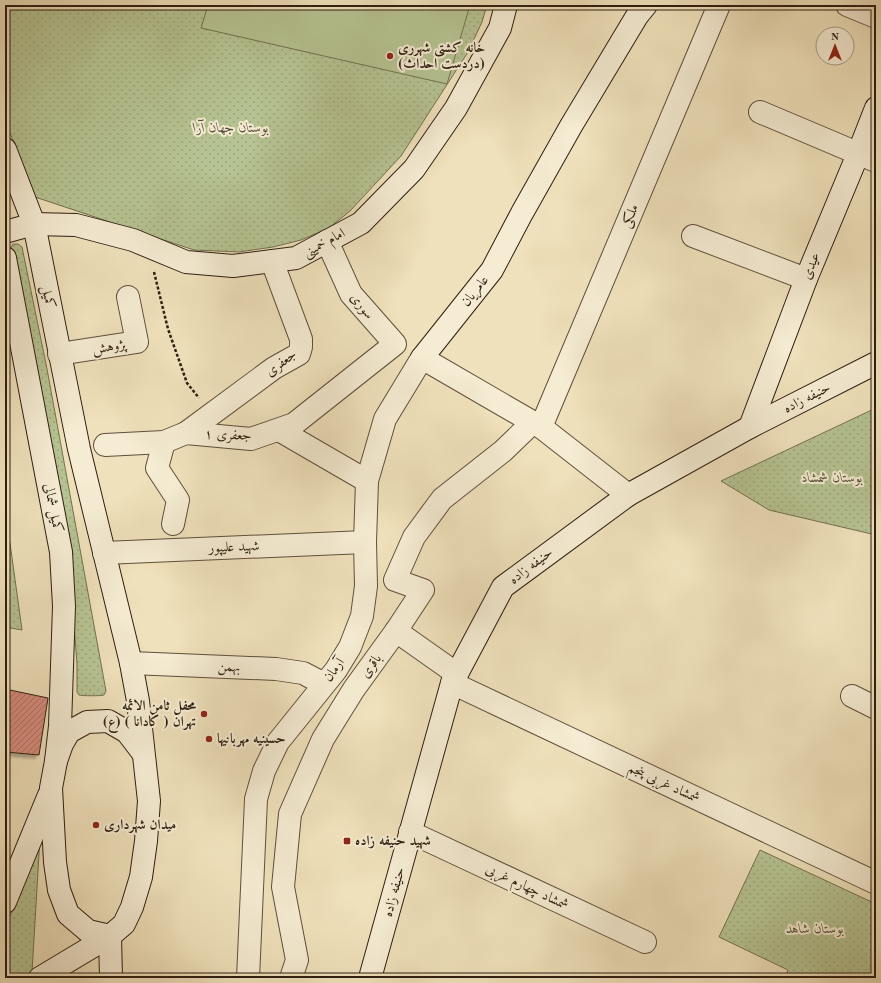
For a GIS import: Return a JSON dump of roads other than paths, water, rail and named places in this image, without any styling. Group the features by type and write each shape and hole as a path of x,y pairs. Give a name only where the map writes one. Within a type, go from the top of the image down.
{"street":[{"name":"امام خمینی","path":"5,232 34,224 76,225 133,240 186,262 233,266 296,258 361,223 414,169 456,108 500,28 506,5"},
{"name":"عامریان","path":"422,358 492,270 570,126 637,16 646,5"},
{"name":"ملکی","path":"537,425 719,5"},
{"path":"847,5 876,17"},
{"name":"عیدی","path":"750,426 806,279 867,157 876,108"},
{"path":"760,112 867,157"},
{"name":"کمیل","path":"5,148 34,224 79,448 104,553"},
{"path":"692,236 806,279"},
{"name":"سوری","path":"327,241 351,294 395,344"},
{"name":"کمیل شمالی","path":"5,258 62,552 64,606 60,726 56,761"},
{"name":"جعفری","path":"186,433 274,368 299,354 302,339 272,261"},
{"name":"پژوهش","path":"60,354 137,342 128,297"},
{"name":"جعفری ۱","path":"105,445 164,442 186,433 251,439 279,430 294,424 395,344"},
{"path":"422,358 537,425 628,495"},
{"name":"آرمان","path":"248,978 256,799 264,771 278,742 336,670 350,647 362,616 366,586 365,542 367,481 385,419 422,358"},
{"name":"حنیفه زاده","path":"370,978 454,679 503,587 628,495 750,426 876,363"},
{"name":"باقری","path":"291,978 297,960 283,887 290,814 323,739 354,689 396,631 423,590 395,580 414,537 442,499 537,425"},
{"path":"279,430 367,481"},
{"path":"164,442 157,468 178,500 173,524"},
{"name":"شهید علیپور","path":"104,553 365,542"},
{"path":"40,978 110,936 124,924 132,907 141,877 146,841 149,801 138,700 131,663 104,553"},
{"name":"شمشاد غربی پنجم","path":"396,631 454,679 876,883"},
{"name":"بهمن","path":"131,663 276,669 303,673 324,684"},
{"path":"852,696 876,708"},
{"path":"110,936 88,931 68,914 59,890 55,862 52,788 56,761 62,744 69,732 87,722 108,721 121,728 127,732 143,753"},
{"path":"5,902 52,788"},
{"name":"شمشاد چهارم غربی","path":"410,832 645,942"},
{"path":"110,936 111,978"}],"place":[{"name":"خانه کشتی شهرری (دردست احداث)","path":"390,56"},
{"name":"محفل ثامن الائمه (ع) تهران ( کادانا )","path":"204,714"},
{"name":"حسینیه مهربانیها","path":"209,739"},
{"name":"میدان شهرداری","path":"96,825"},
{"name":"شهید حنیفه زاده","path":"347,841"}],"park label":[{"name":"بوستان جهان آرا","path":"231,128"},
{"name":"بوستان شمشاد","path":"832,478"},
{"name":"بوستان شاهد","path":"815,929"}]}
